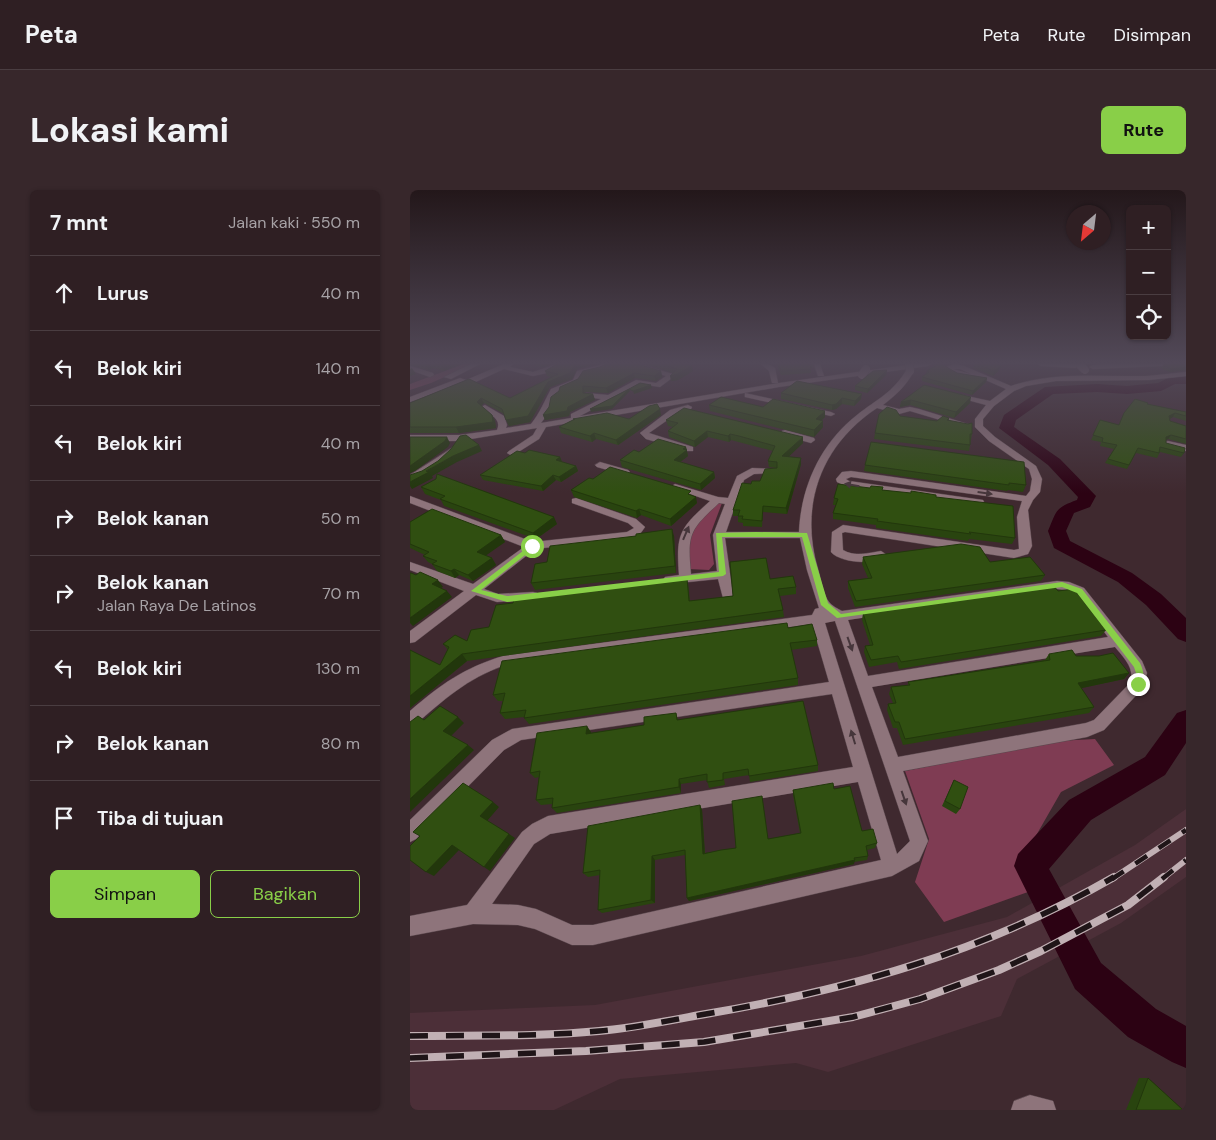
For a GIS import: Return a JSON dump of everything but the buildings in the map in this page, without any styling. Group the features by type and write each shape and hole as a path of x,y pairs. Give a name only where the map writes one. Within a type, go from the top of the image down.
{"street":[{"path":"485,407 501,418 503,425 500,432"},
{"path":"533,427 545,412 545,407"},
{"path":"564,421 592,407"},
{"path":"410,438 459,438 543,426 648,407"},
{"path":"690,449 649,437 644,433 673,412 697,407"},
{"path":"800,407 831,414"},
{"path":"410,926 473,914 518,915 536,919 572,935 593,935 892,868 912,856 917,849 919,841 840,616 824,605 805,535 808,497 817,469 829,449 843,432 875,407"},
{"path":"879,407 898,412 910,409 967,425"},
{"path":"979,426 979,419 989,407"},
{"path":"898,412 902,418 908,420"},
{"path":"891,554 853,558 844,557 837,552 837,532 843,528 1014,554 1024,551 1026,546 1022,508 1027,498 1035,492 1037,479 1033,468 992,439 979,426 918,420"},
{"path":"512,453 536,437 543,426"},
{"path":"775,430 811,440"},
{"path":"410,478 419,475 454,449 459,438"},
{"path":"1168,444 1186,448"},
{"path":"1007,461 1026,464"},
{"path":"600,465 636,476"},
{"path":"727,595 718,535 740,478 744,474 757,470 773,471"},
{"path":"1022,508 846,484 841,479 844,474 851,474 1027,498"},
{"path":"663,484 717,500 732,501"},
{"path":"413,496 532,546 629,535 640,528 632,521 576,501"},
{"path":"685,578 682,542 684,534 688,526 717,500"},
{"path":"718,535 805,535"},
{"path":"410,638 532,546"},
{"path":"910,551 958,546"},
{"path":"410,566 474,591 507,599 547,594"},
{"path":"655,582 723,574"},
{"path":"410,720 464,675 480,667 503,661 1062,585 1080,591 1137,666 1140,673 1138,684 1099,725 1086,730 892,765"},
{"path":"824,605 817,619 892,868"},
{"path":"864,682 1118,641"},
{"path":"410,834 498,745 518,734 837,687"},
{"path":"473,914 528,838 548,825 864,773"},
{"path":"1023,1110 1030,1106 1044,1110"}],"shaded area":[{"path":"713,503 722,503 710,535 714,564 709,570 688,569 690,526"},
{"path":"1095,739 1114,765 1061,792 1022,860 1028,892 944,922 915,882 929,839 905,771 1057,741"},
{"path":"1186,809 1186,877 1121,923 1017,979 1001,1016 828,1072 796,1063 620,1079 554,1110 410,1110 410,1013 595,1005 861,956 1007,917 1135,845"}],"waterway":[{"path":"1025,407 1009,418 1006,428 1054,462 1087,496 1084,503 1066,510 1057,531 1061,544 1116,572 1144,591 1186,633"},
{"path":"1186,721 1155,766 1080,810 1030,866 1088,976 1142,1023 1186,1048"}],"railway":[{"path":"1112,879 1186,830"},
{"path":"1162,879 1186,860"},
{"path":"410,1036 529,1035 612,1030 809,994 913,965 964,947 1015,927 1064,904 1114,877"},
{"path":"410,1058 586,1051 704,1042 853,1017 920,999 999,970 1041,951 1128,905 1164,877"}],"route":[{"path":"532,546 474,591 507,599 723,574 718,535 756,534 805,535 824,605 840,616 1057,585 1069,586 1080,591 1137,666 1140,673 1138,684"}]}
